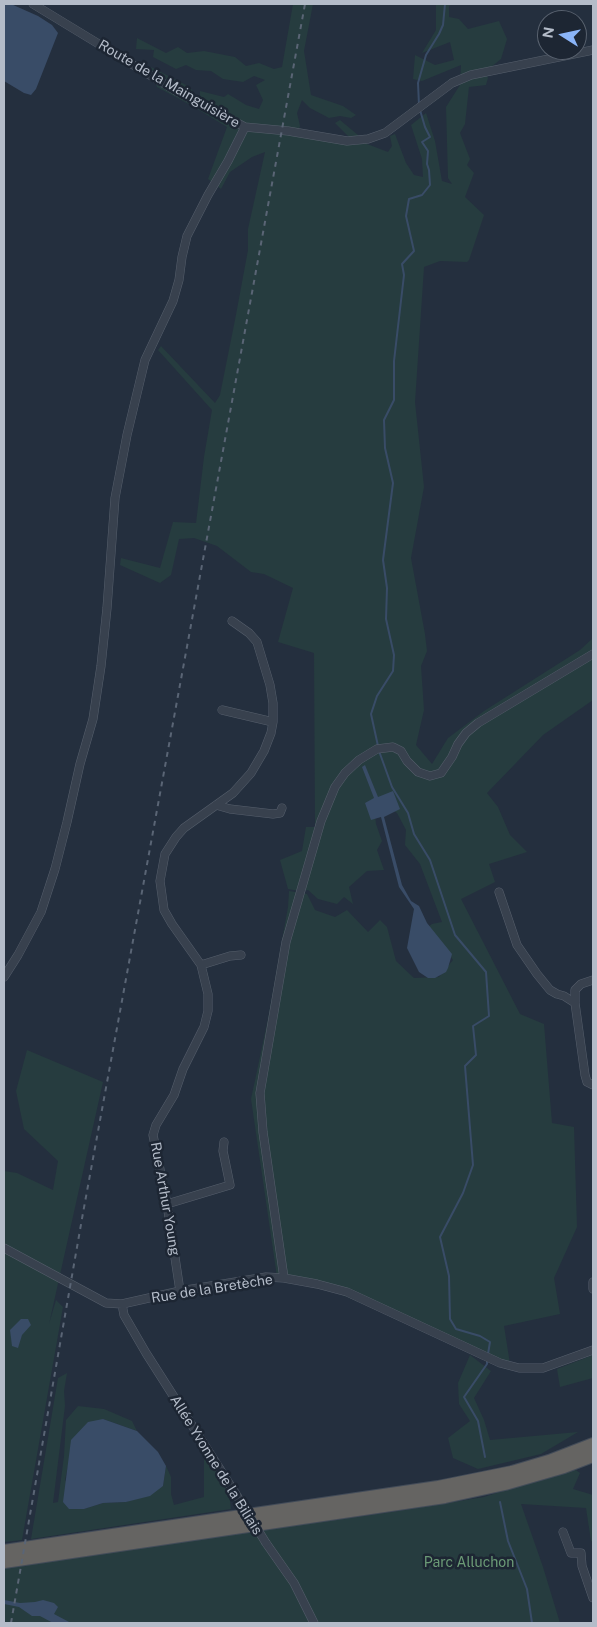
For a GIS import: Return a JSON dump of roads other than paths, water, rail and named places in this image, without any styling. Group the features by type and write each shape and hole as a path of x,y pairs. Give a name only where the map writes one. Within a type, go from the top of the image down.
{"highway":[{"path":"4,1551 438,1486 512,1472 549,1461 593,1444"},
{"path":"4,1562 445,1497 505,1484 564,1468 593,1456"}],"street":[{"name":"Route de la Mainguisière","path":"33,4 176,91 244,127 288,131 347,141 368,140 386,133 452,83 472,75 593,50"},
{"path":"4,977 18,956 41,912 56,869 80,764 93,719 106,618 115,498 145,360 173,301 187,236 228,161 244,127"},
{"name":"Rue Arthur Young","path":"180,1290 167,1204 153,1135 156,1124 174,1095 183,1069 204,1027 208,1011 208,994 201,965 164,910 160,881 166,854 176,837 184,828 233,793 251,773 264,751 271,733 273,722 270,685 257,642 249,633 232,621"},
{"path":"284,1278 263,1132 260,1093 286,942 300,890 328,801 335,786 359,760 380,749 394,747 402,751 407,762 418,772 430,776 441,773 466,733 478,723 593,654"},
{"path":"222,710 273,722"},
{"path":"216,805 230,809 272,814 280,813 282,808"},
{"path":"499,892 511,931 522,952 550,990 575,1003"},
{"path":"201,965 230,956 241,955"},
{"path":"593,980 581,984 575,990 575,1003 585,1074 587,1082 593,1085"},
{"path":"167,1204 230,1185 223,1151 224,1142"},
{"name":"Rue de la Bretèche","path":"4,1248 99,1300 122,1304 180,1290 266,1277 284,1278 348,1292 510,1366 530,1369 543,1368 593,1350"},
{"path":"593,1282 593,1289"},
{"name":"Allée Yvonne de la Biliais","path":"122,1304 124,1315 146,1353 266,1543 294,1583 314,1623"},
{"path":"563,1532 571,1553 581,1553 582,1566 593,1598"}],"water":[{"path":"4,4 11,4 38,16 52,25 58,33 36,89 31,95 4,81"},
{"path":"365,765 378,797 393,791 400,809 384,817 402,885 411,901 419,906 427,923 452,954 446,972 435,978 428,978 419,972 407,948 414,909 399,887 381,817 371,820 365,803 374,798 362,767"},
{"path":"21,1319 28,1319 31,1325 22,1335 18,1348 12,1346 10,1330"},
{"path":"103,1419 137,1431 158,1452 166,1466 163,1486 150,1496 126,1502 103,1503 84,1509 69,1509 63,1502 71,1440 88,1422"},
{"path":"4,1600 20,1603 43,1600 54,1603 58,1607 54,1614 71,1623 53,1623 40,1616 32,1616 19,1607 4,1604"}],"waterway":[{"path":"419,105 418,83 426,55 443,25 445,4"},
{"path":"378,746 371,714 377,696 393,671 394,655 386,619 387,588 383,560 393,483 385,448 384,420 394,400 394,361 404,275 402,264 414,251 406,216 409,199 422,195 430,185 427,164 428,151 422,142 430,137 420,110"},
{"path":"379,751 392,787 408,813 414,834 430,860 455,935 486,972 489,1016 473,1026 476,1055 465,1066 473,1165 463,1193 440,1237 449,1276 450,1319 456,1329 480,1336 490,1342 488,1354"},
{"path":"485,1457 478,1421 464,1397 487,1364 487,1359"},
{"path":"500,1502 508,1541 527,1589 532,1623"}],"railway":[{"path":"11,1623 83,1213 305,4"}],"park label":[{"name":"Parc Alluchon","path":"469,1563"}]}
